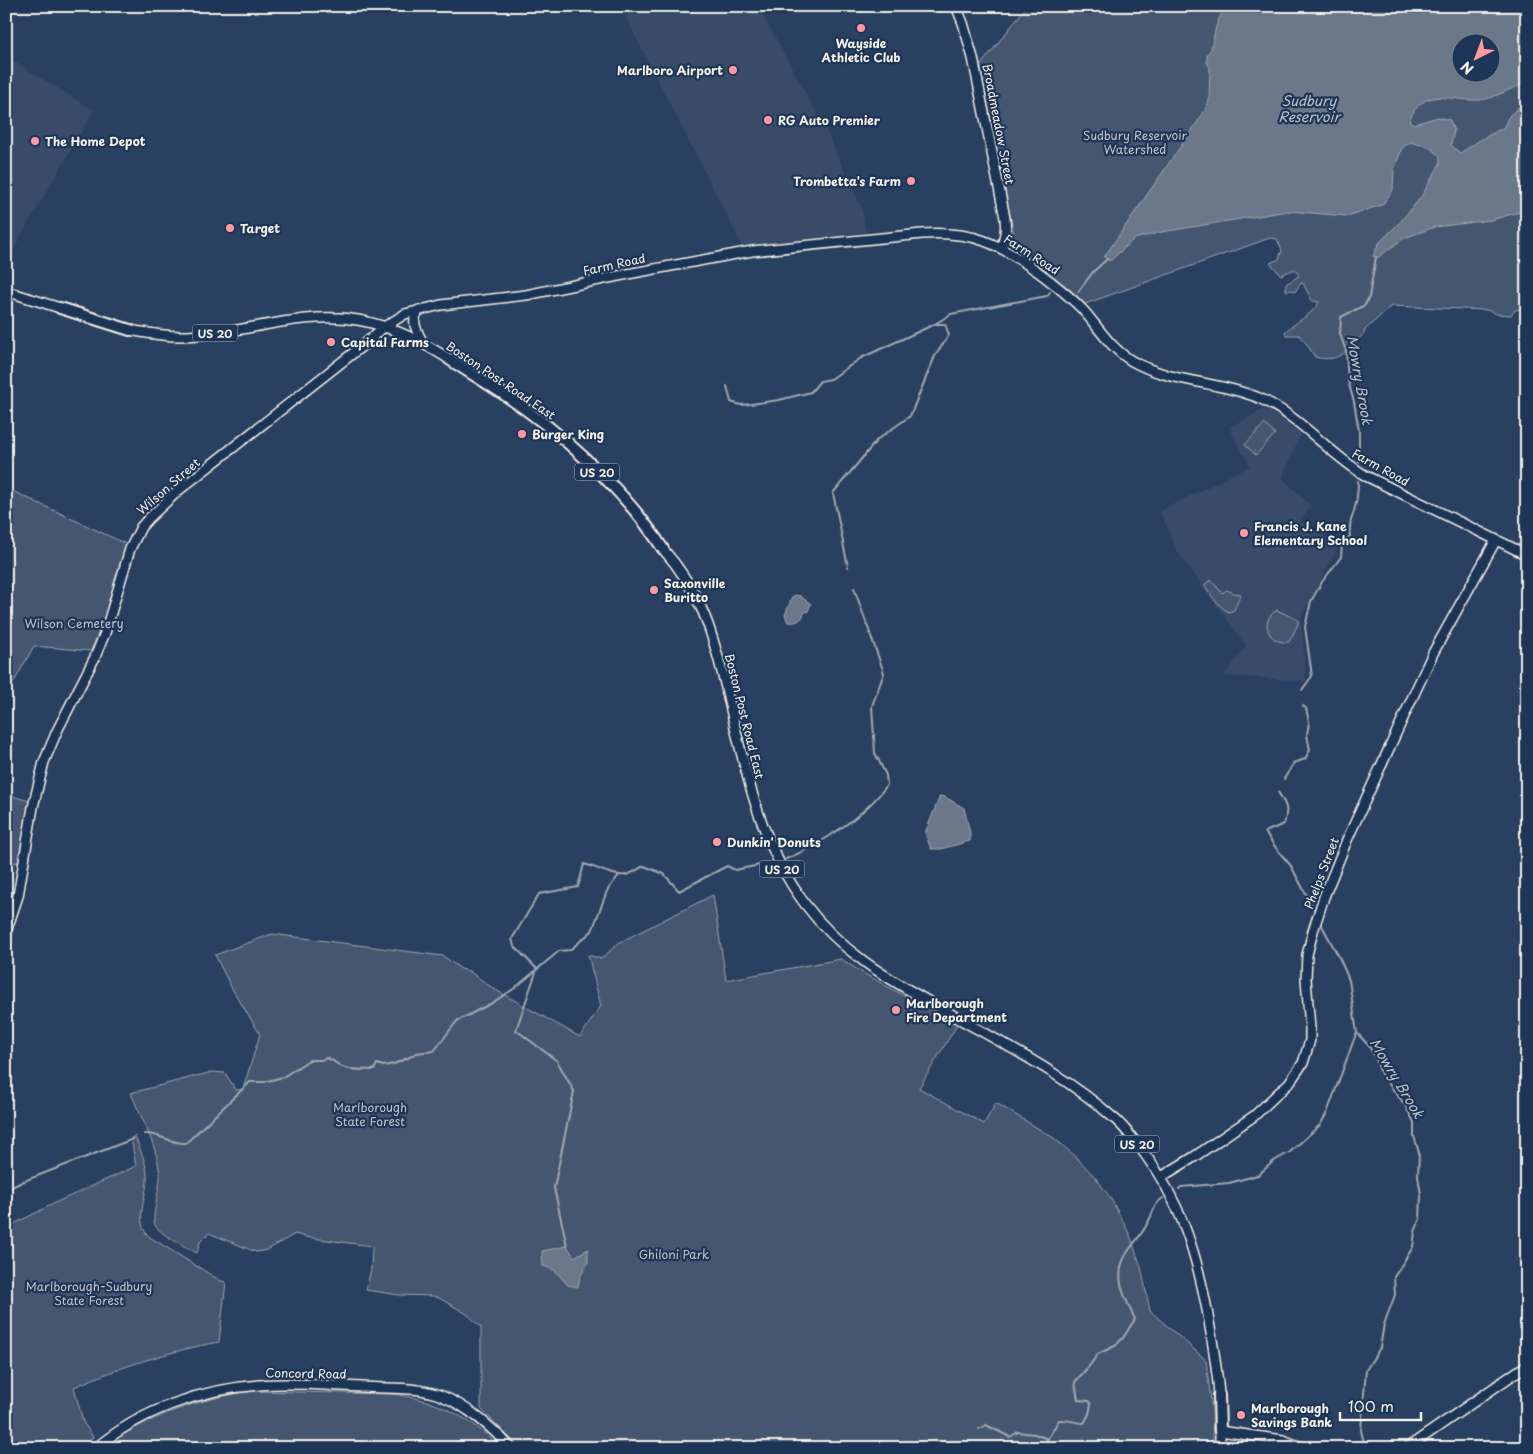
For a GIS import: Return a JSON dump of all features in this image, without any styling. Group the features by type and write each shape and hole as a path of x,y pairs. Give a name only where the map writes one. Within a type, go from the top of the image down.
{"highway":[{"name":"Boston Post Road East","path":"60,308 130,330"},
{"name":"Boston Post Road East","path":"449,359 521,406 568,444 620,495 663,548"},
{"name":"Boston Post Road East","path":"1219,1395 1220,1431"}],"street":[{"name":"Broadmeadow Street","path":"956,6 967,34 973,58 1004,213 1006,225 1002,248"},
{"name":"Farm Road","path":"384,327 405,314 440,305 526,295 693,261 767,249 941,233 970,236 1014,254 1063,291 1081,308 1112,345 1130,360 1152,370 1224,386 1269,403 1290,416 1355,470 1527,555"},
{"name":"Boston Post Road East","path":"6,291 60,308"},
{"path":"419,310 414,319 414,325 423,343"},
{"name":"Boston Post Road East","path":"130,330 156,334 191,335 301,320 330,318 357,320 384,327 423,343 449,359"},
{"name":"Wilson Street","path":"6,932 18,896 33,807 44,762 106,633 130,549 141,527 179,490 338,366 384,327"},
{"name":"Phelps Street","path":"1161,1176 1194,1157 1254,1116 1289,1083 1303,1063 1310,1040 1306,979 1307,955 1329,886 1347,840 1433,653 1488,558 1496,540"},
{"name":"Boston Post Road East","path":"663,548 693,591 704,613 720,666 751,789 762,824 781,868 808,908 842,944 870,966 901,986 1029,1058 1089,1097 1127,1130 1161,1176 1179,1210 1196,1256 1212,1338 1219,1395"},
{"path":"1407,1448 1527,1365"},
{"name":"Concord Road","path":"96,1448 136,1421 187,1399 224,1390 272,1384 406,1388 430,1392 466,1408 511,1448"},
{"path":"1220,1431 1283,1440 1304,1448"},
{"name":"Boston Post Road East","path":"1220,1431 1220,1448"}],"shaded area":[{"path":"620,6 758,6 826,130 862,209 866,232 742,246"},
{"path":"6,57 94,110 6,262"},
{"name":"Francis J. Kane Elementary School","path":"1266,408 1301,434 1282,478 1311,506 1300,521 1339,545 1301,617 1306,681 1224,676 1246,646 1175,548 1160,511 1250,466 1230,427"}],"green space":[{"name":"Sudbury Reservoir Watershed","path":"1027,6 1527,6 1527,308 1515,310 1511,315 1497,314 1487,310 1391,306 1342,354 1337,357 1324,359 1315,357 1299,335 1286,335 1285,332 1309,314 1319,302 1312,301 1303,283 1300,284 1295,292 1292,290 1286,291 1286,284 1299,276 1296,270 1281,275 1270,263 1279,259 1282,250 1277,239 1270,238 1085,304 1077,295 1032,260 1016,244 980,66"},
{"path":"1264,424 1275,434 1256,455 1245,445"},
{"name":"Wilson Cemetery","path":"6,488 126,544 108,609 91,651 34,646 6,696"},
{"path":"1211,580 1222,593 1227,590 1241,594 1234,610 1229,612 1215,600 1204,585"},
{"path":"1277,610 1298,620 1298,624 1289,642 1276,640 1268,631 1268,620"},
{"path":"6,794 29,801 20,862 6,863"},
{"path":"713,895 726,980 841,959 957,1025 919,1088 984,1124 996,1103 1054,1138 1096,1178 1111,1199 1130,1235 1141,1267 1150,1311 1206,1360 1212,1409 1213,1448 558,1448 555,1445 552,1448 520,1448 481,1409 481,1327 467,1314 433,1296 399,1295 366,1290 371,1269 371,1246 295,1234 267,1250 256,1252 209,1233 200,1242 197,1253 168,1237 155,1225 154,1216 160,1176 159,1165 153,1144 131,1093 212,1072 225,1073 236,1090 243,1089 260,1034 231,987 215,955 272,934 443,956 461,969 469,971 494,989 580,1037 601,1006 588,955 601,959 620,942"},
{"name":"Marlborough-Sudbury State Forest","path":"135,1136 144,1159 147,1174 141,1217 145,1232 151,1238 221,1281 226,1282 219,1342 145,1360 74,1387 83,1422 93,1437 83,1448 6,1448 6,1228 57,1202 136,1166 131,1138"},
{"path":"255,1391 407,1396 437,1405 464,1418 501,1448 101,1448 136,1427 175,1410 214,1398"}],"water":[{"name":"Sudbury Reservoir","path":"1225,6 1527,6 1527,84 1480,100 1439,97 1430,99 1422,102 1409,121 1414,124 1438,117 1450,120 1454,131 1451,145 1460,153 1503,128 1509,116 1527,100 1527,210 1491,220 1435,227 1404,238 1377,258 1373,256 1379,243 1421,197 1440,164 1440,156 1429,147 1410,142 1402,148 1394,170 1393,190 1382,205 1347,216 1288,211 1162,232 1134,239 1110,261 1104,257 1203,114 1209,101 1210,68 1207,62 1207,55 1211,49 1216,26"},
{"path":"796,595 811,604 800,620 788,622 785,615 792,597"},
{"path":"940,796 964,808 970,841 941,849 931,849 925,833"},
{"path":"567,1246 574,1257 588,1249 588,1263 580,1277 578,1287 568,1285 554,1270 543,1266 542,1251"}],"waterway":[{"name":"Mowry Brook","path":"1359,462 1359,431 1348,381 1346,351 1340,334 1341,317 1365,305 1369,297 1376,257"},
{"path":"1078,292 1093,272 1107,259"},
{"path":"848,567 833,493 878,439 910,416 935,356 949,335 945,324 935,324 951,314 1047,296 1050,292"},
{"path":"727,386 731,402 741,405 779,400 811,392 820,381 831,379 861,358 935,324"},
{"name":"Mowry Brook","path":"1302,690 1312,676 1305,627 1311,601 1322,582 1341,557 1342,544 1350,536 1350,526 1357,500 1358,481"},
{"path":"786,859 813,846 855,818 887,785 886,775 875,753 872,706 884,673 854,588"},
{"name":"Mowry Brook","path":"1284,779 1294,763 1305,759 1310,750 1307,735 1309,722 1306,708 1303,706"},
{"name":"Mowry Brook","path":"1278,792 1286,807 1284,824 1265,832 1291,866 1314,909"},
{"path":"567,1246 554,1188 574,1091 557,1061 516,1030 537,969 514,946 512,939 539,894 578,887 584,864 621,875 628,874 644,866 664,874 679,891 727,866 735,870 770,863"},
{"path":"144,1134 186,1143 250,1082 264,1082 283,1077 309,1060 327,1058 348,1069 374,1070 377,1064 383,1066 394,1064 416,1053 434,1051 457,1021 492,1003 515,988 559,951 570,950 592,931 607,891 619,875"},
{"name":"Mowry Brook","path":"1321,924 1349,980 1357,1033 1369,1046 1381,1074 1405,1105 1414,1122 1414,1136 1419,1153 1420,1219 1415,1232 1413,1247 1394,1277 1395,1295 1384,1324 1380,1348 1366,1370 1361,1430 1365,1448"},
{"path":"1179,1189 1181,1187 1229,1183 1258,1175 1274,1161 1290,1152 1320,1125 1327,1113 1356,1034"},
{"path":"6,1190 24,1181 133,1139"},
{"path":"1042,1448 1059,1420 1084,1423 1089,1414 1091,1404 1089,1401 1078,1400 1075,1382 1098,1354 1115,1346 1123,1338 1135,1319 1124,1295 1120,1278 1121,1270 1127,1253 1145,1228 1155,1206 1163,1198"},
{"path":"979,1429 986,1425 1010,1437 1018,1432 1034,1434 1048,1439"}],"place":[{"name":"Wayside Athletic Club","path":"861,28"},
{"name":"Marlboro Airport","path":"733,70"},
{"name":"RG Auto Premier","path":"768,120"},
{"name":"The Home Depot","path":"35,141"},
{"name":"Trombetta's Farm","path":"911,181"},
{"name":"Target","path":"230,228"},
{"name":"Capital Farms","path":"331,342"},
{"name":"Burger King","path":"522,434"},
{"name":"Francis J. Kane Elementary School","path":"1244,533"},
{"name":"Saxonville Buritto","path":"654,590"},
{"name":"Dunkin' Donuts","path":"717,842"},
{"name":"Marlborough Fire Department","path":"896,1010"},
{"name":"Marlborough Savings Bank","path":"1241,1415"}],"park label":[{"name":"Marlborough State Forest","path":"370,1114"},
{"name":"Ghiloni Park","path":"674,1254"}]}
